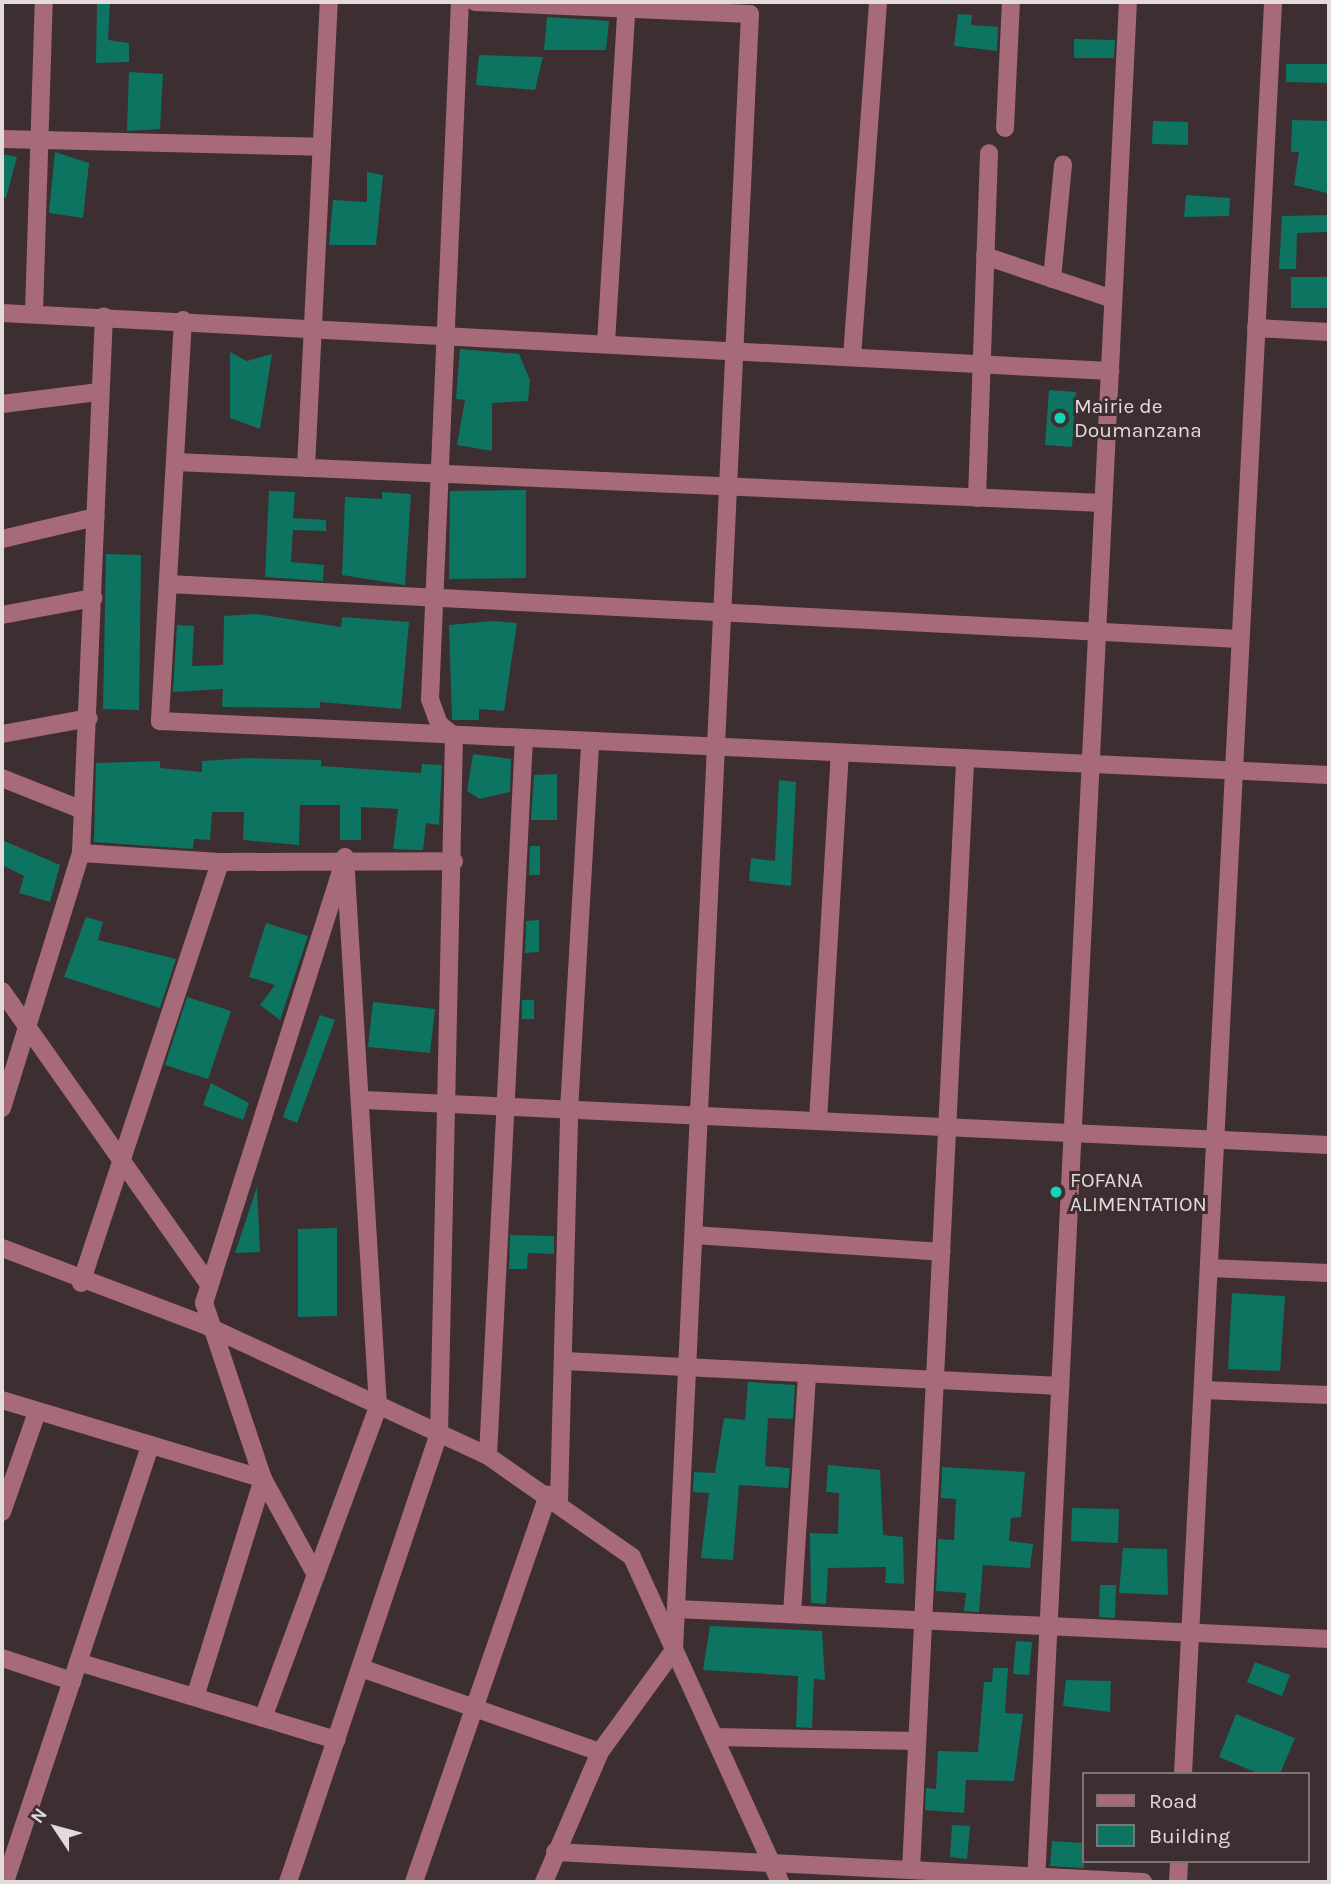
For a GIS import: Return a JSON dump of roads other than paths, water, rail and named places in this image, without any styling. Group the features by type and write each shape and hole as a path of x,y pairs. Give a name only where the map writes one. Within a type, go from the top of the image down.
{"street":[{"path":"34,312 44,2"},
{"path":"306,468 329,2"},
{"path":"454,736 439,724 431,707 432,598 442,334 460,2"},
{"path":"475,2 626,5 750,14 674,1650 600,1752 544,1882"},
{"path":"852,357 878,2"},
{"path":"1005,128 1011,2"},
{"path":"1036,1880 1128,2"},
{"path":"1183,1772 1273,2"},
{"path":"606,343 626,5"},
{"path":"2,139 321,147"},
{"path":"976,498 989,153"},
{"path":"1052,279 1063,165"},
{"path":"985,256 1113,299"},
{"path":"2,313 34,312 1110,371"},
{"path":"2,1108 81,853 89,718 99,392 104,316"},
{"path":"183,320 160,721 1234,774 1329,775"},
{"path":"1256,328 1329,332"},
{"path":"2,404 99,392"},
{"path":"175,462 1103,503"},
{"path":"2,539 95,517"},
{"path":"168,584 1240,639"},
{"path":"2,615 93,598"},
{"path":"2,734 89,718"},
{"path":"288,1882 439,1434 454,861 454,736"},
{"path":"488,1456 503,1107 524,739"},
{"path":"414,1882 474,1708 554,1499 565,1361 569,1110 590,742"},
{"path":"818,1121 840,755"},
{"path":"911,1870 965,761"},
{"path":"2,778 83,810"},
{"path":"81,853 220,862 345,857 454,861"},
{"path":"263,1718 378,1407 365,1100 345,857"},
{"path":"316,1575 263,1479 206,1326 207,1282 345,857"},
{"path":"81,1283 220,862"},
{"path":"2,991 207,1282"},
{"path":"365,1100 1329,1145"},
{"path":"694,1235 941,1252"},
{"path":"4,1254 206,1326 488,1456 554,1499 632,1557 780,1882"},
{"path":"1209,1268 1329,1273"},
{"path":"565,1361 1060,1386"},
{"path":"792,1614 807,1373"},
{"path":"1203,1390 1329,1395"},
{"path":"2,1400 263,1479"},
{"path":"2,1512 37,1412"},
{"path":"5,1882 150,1446"},
{"path":"195,1698 263,1479"},
{"path":"676,1609 1329,1639"},
{"path":"2,1658 72,1681"},
{"path":"78,1662 336,1740"},
{"path":"361,1668 600,1752"},
{"path":"714,1737 917,1741"},
{"path":"555,1853 911,1870 1036,1880 1143,1882"},
{"path":"1178,1882 1179,1863"}],"place":[{"name":"Mairie de Doumanzana","path":"1060,418"},
{"name":"FOFANA ALIMENTATION","path":"1056,1192"}]}
